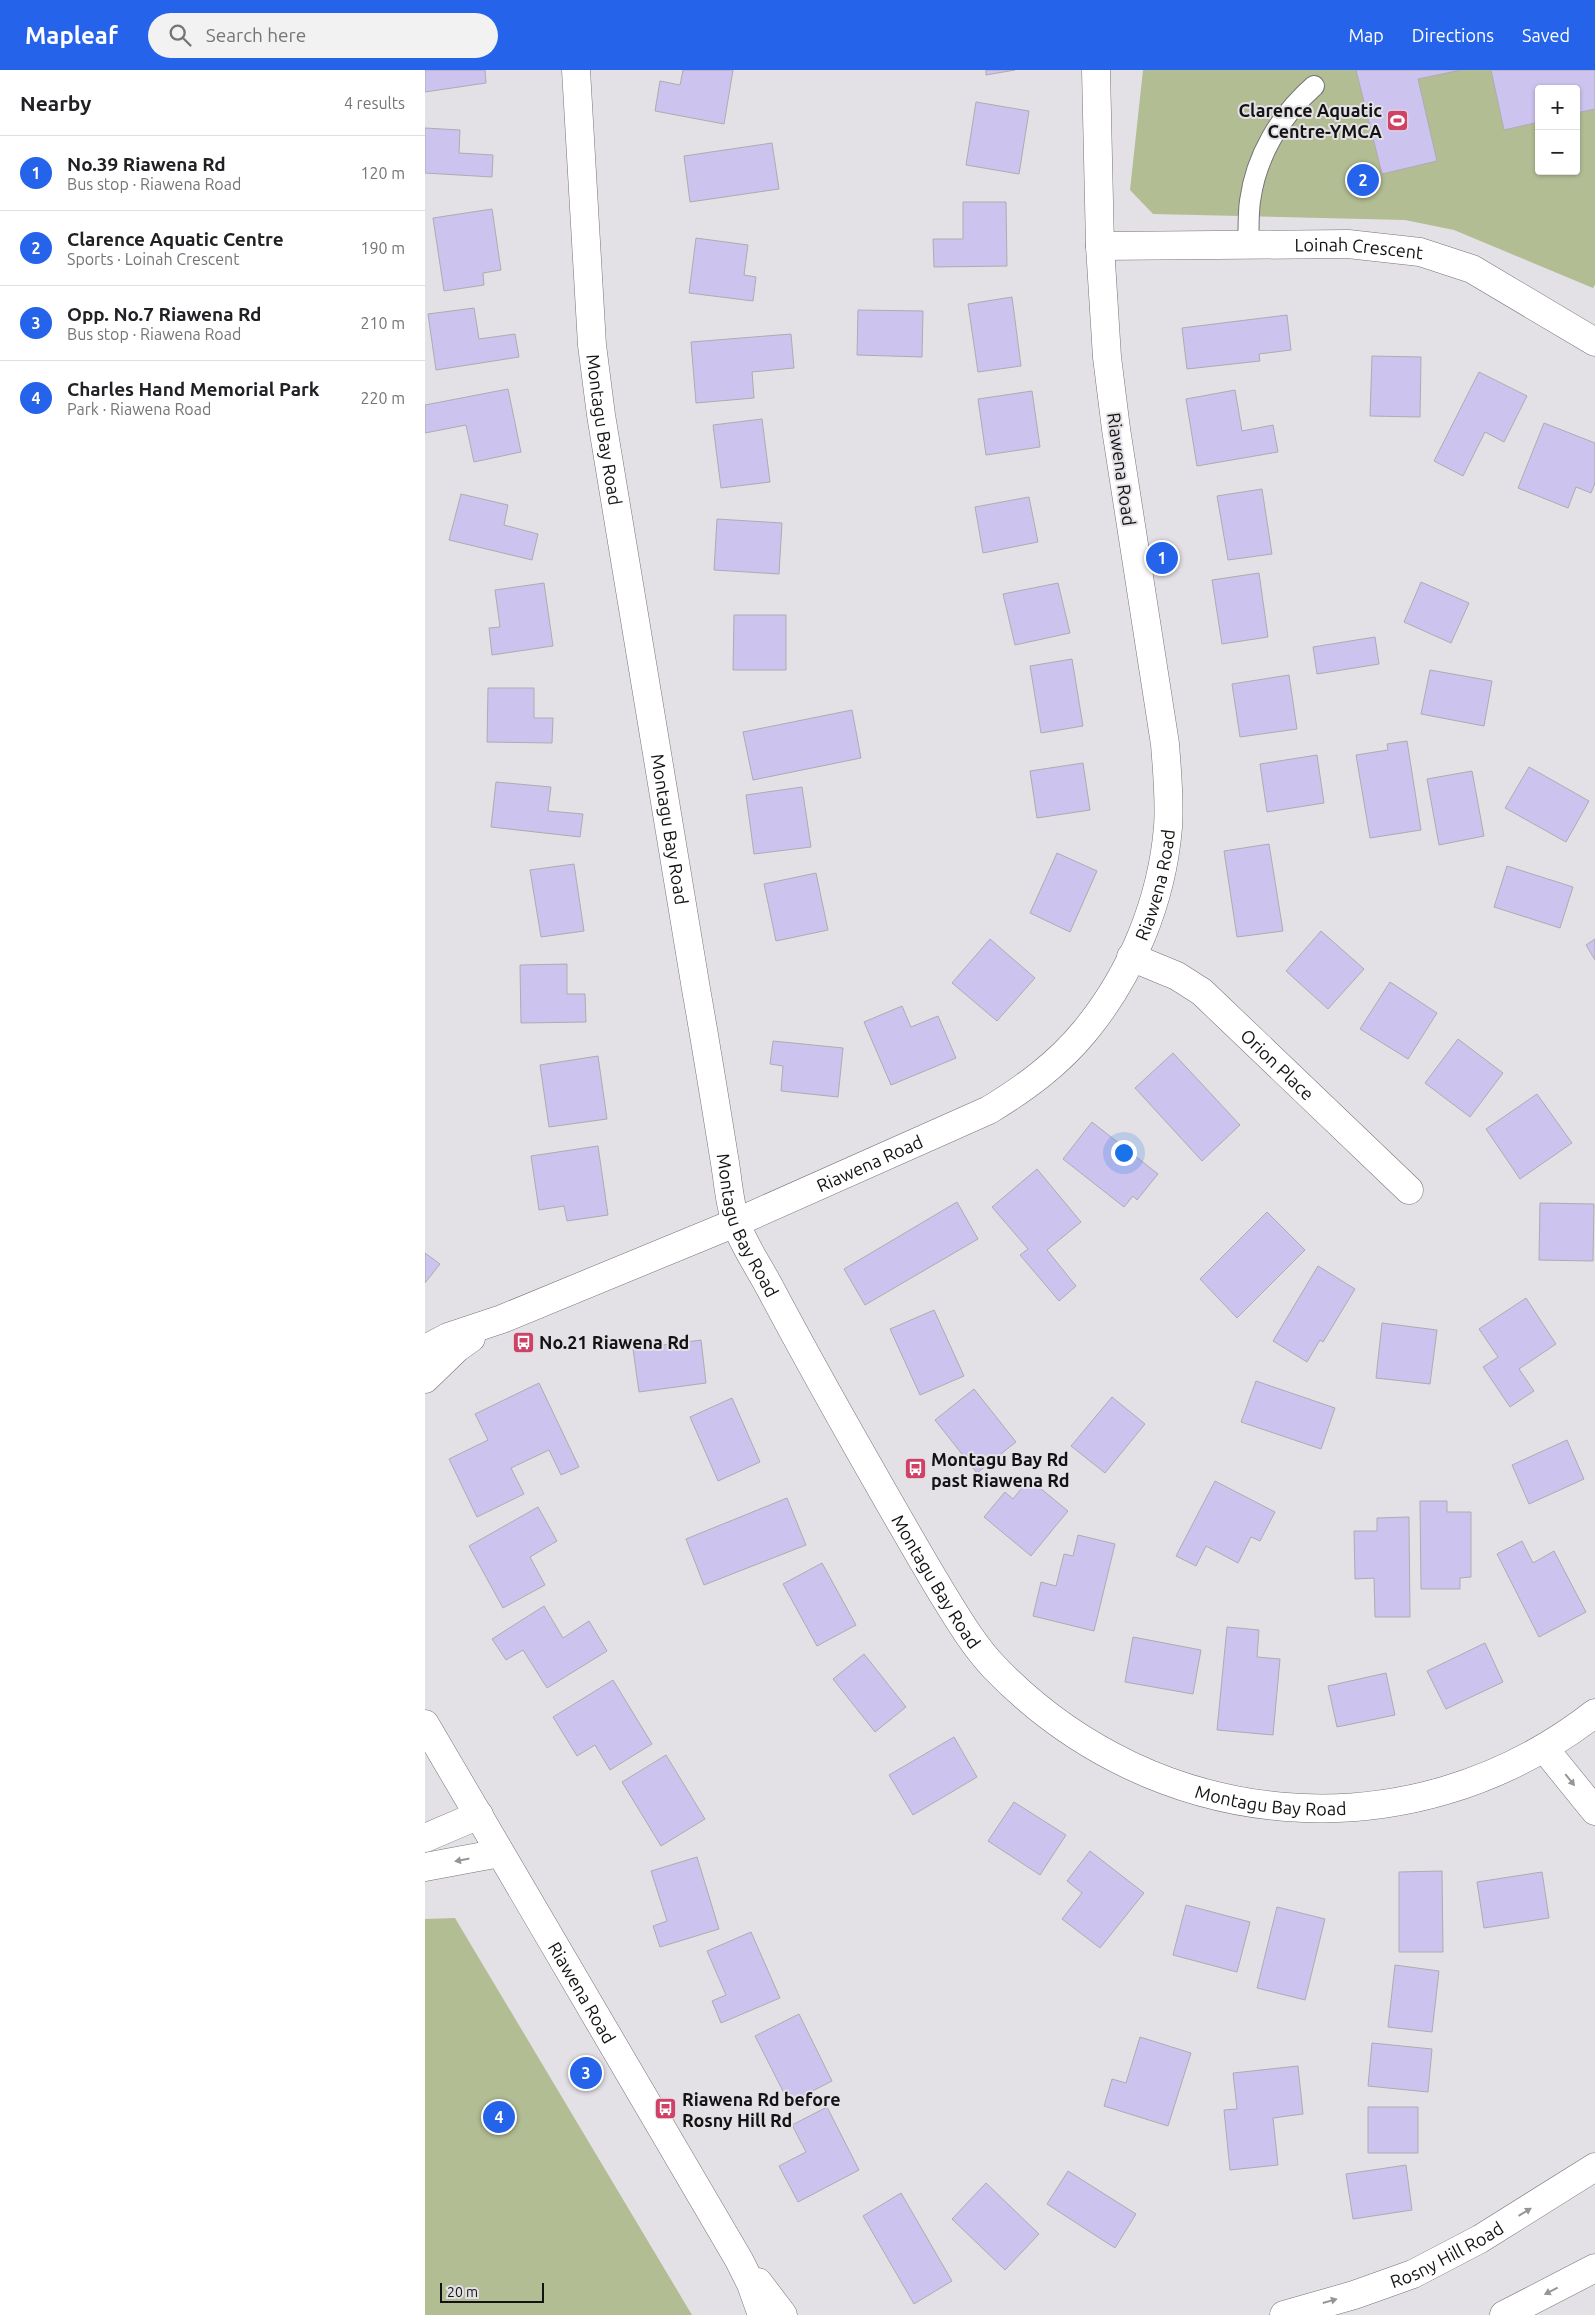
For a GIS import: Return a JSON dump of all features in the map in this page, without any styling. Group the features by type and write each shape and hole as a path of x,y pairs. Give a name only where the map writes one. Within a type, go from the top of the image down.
{"street":[{"name":"Montagu Bay Road","path":"576,70 592,345 601,414 735,1223 837,1410 959,1621 991,1664 1026,1697 1068,1730 1118,1762 1159,1780 1211,1796 1264,1806 1307,1808 1361,1806 1413,1799 1454,1788 1504,1768 1544,1748 1595,1713"},
{"name":"Riawena Road","path":"425,1349 448,1337 502,1319 735,1223 989,1110 1027,1087 1057,1061 1085,1031 1131,957 1150,916 1161,875 1168,826 1168,787 1165,744 1107,358 1100,246 1096,70"},
{"name":"Loinah Crescent","path":"1100,246 1348,244 1413,251 1472,269 1595,342"},
{"name":"Orion Place","path":"1131,957 1177,976 1202,992 1409,1190"},
{"name":"Riawena Road","path":"425,1379 457,1348 502,1319"},
{"name":"Riawena Road","path":"425,1724 739,2260 751,2284 762,2315"},
{"path":"1544,1748 1595,1811"},
{"path":"425,1838 479,1815"},
{"path":"425,1867 500,1853"},
{"name":"Rosny Hill Road","path":"1284,2315 1413,2274 1480,2239 1595,2167"},
{"name":"Riawena Road","path":"739,2260 783,2315"},
{"path":"1504,2315 1595,2268"}],"lane":[{"path":"1248,244 1250,201 1258,170 1271,139 1292,106 1314,86"}],"green space":[{"path":"1143,70 1595,70 1595,285 1593,288 1454,230 1405,220 1153,214 1130,190"},
{"path":"455,1918 692,2315 425,2315 425,1919"}],"building":[{"path":"425,70 485,70 486,83 425,92"},
{"path":"683,70 733,70 724,124 655,111 660,81 680,85"},
{"path":"986,70 1015,70 986,75"},
{"name":"Clarence Aquatic Centre-YMCA","path":"1356,70 1461,70 1418,79 1437,161 1382,174"},
{"path":"1491,70 1595,70 1595,109 1580,112 1580,85 1535,85 1535,123 1504,130"},
{"path":"976,102 1029,111 1019,174 966,165"},
{"path":"425,128 460,130 459,153 493,155 492,177 425,173"},
{"path":"772,143 779,189 690,202 684,156"},
{"path":"963,202 1006,202 1007,266 934,267 933,239 963,239"},
{"path":"492,209 501,270 483,273 484,285 444,291 433,218"},
{"path":"696,238 748,245 744,275 756,277 753,301 689,293"},
{"path":"1012,297 1021,366 978,372 968,304"},
{"path":"474,308 479,339 515,334 519,357 436,370 428,314"},
{"path":"858,310 923,311 922,357 857,355"},
{"path":"1287,315 1291,350 1259,354 1260,361 1187,369 1182,328"},
{"path":"791,334 794,368 752,372 754,398 696,403 691,342"},
{"path":"1372,356 1421,357 1420,417 1370,416"},
{"path":"1479,372 1527,396 1504,442 1485,432 1463,476 1434,461"},
{"path":"508,389 521,452 474,462 466,425 425,433 425,405"},
{"path":"1235,390 1242,431 1273,425 1278,452 1197,466 1186,399"},
{"path":"1032,391 1040,447 986,455 978,399"},
{"path":"762,419 770,482 721,488 713,425"},
{"path":"1544,423 1595,443 1595,483 1591,493 1576,487 1568,508 1518,488"},
{"path":"1262,489 1272,554 1228,560 1217,496"},
{"path":"461,494 508,505 504,525 538,534 532,560 449,540"},
{"path":"1029,497 1038,542 983,553 975,507"},
{"path":"717,519 782,523 779,574 714,570"},
{"path":"1259,573 1268,637 1222,644 1212,580"},
{"path":"1421,582 1469,603 1451,643 1404,622"},
{"path":"544,583 553,646 492,655 489,628 500,627 495,590"},
{"path":"1058,583 1070,633 1015,645 1003,594"},
{"path":"734,615 786,615 786,670 733,670"},
{"path":"1375,637 1379,664 1317,674 1313,647"},
{"path":"1072,659 1083,726 1041,733 1030,666"},
{"path":"1430,670 1492,681 1484,726 1421,714"},
{"path":"1289,675 1297,729 1240,737 1232,684"},
{"path":"488,688 534,688 534,718 553,718 552,743 487,742"},
{"path":"852,710 861,758 753,780 743,732"},
{"path":"1407,741 1421,830 1370,838 1356,755 1388,750 1387,744"},
{"path":"1317,755 1324,803 1267,812 1260,764"},
{"path":"1083,763 1090,810 1037,818 1030,771"},
{"path":"1529,767 1589,801 1566,842 1505,808"},
{"path":"1472,771 1484,836 1439,845 1427,779"},
{"path":"496,782 551,787 548,811 583,814 580,837 491,827"},
{"path":"802,787 811,847 754,854 746,795"},
{"path":"1269,844 1283,931 1237,937 1224,851"},
{"path":"1057,853 1097,871 1070,932 1030,913"},
{"path":"574,864 584,931 541,937 530,870"},
{"path":"1507,866 1573,887 1560,928 1494,907"},
{"path":"816,873 828,930 776,941 764,884"},
{"path":"1321,931 1364,969 1328,1009 1286,971"},
{"path":"990,939 1035,978 997,1021 952,983"},
{"path":"1595,939 1595,960 1586,945"},
{"path":"567,964 567,994 585,994 586,1022 521,1023 520,965"},
{"path":"1390,982 1437,1013 1408,1059 1360,1029"},
{"path":"902,1006 911,1027 938,1016 956,1058 891,1085 864,1022"},
{"path":"1458,1039 1503,1073 1470,1117 1425,1083"},
{"path":"773,1041 843,1048 838,1097 781,1091 783,1066 770,1064"},
{"path":"1173,1053 1240,1125 1202,1161 1135,1088"},
{"path":"598,1056 607,1119 549,1127 540,1065"},
{"path":"1537,1094 1572,1143 1520,1179 1486,1129"},
{"path":"1092,1122 1158,1174 1137,1200 1133,1196 1124,1207 1063,1159"},
{"path":"598,1146 608,1215 567,1221 564,1206 539,1210 531,1156"},
{"path":"1037,1169 1081,1222 1047,1250 1076,1286 1059,1301 1020,1255 1028,1249 992,1207"},
{"path":"957,1202 978,1239 865,1305 844,1269"},
{"path":"1540,1203 1594,1204 1593,1261 1539,1260"},
{"path":"1267,1212 1305,1250 1237,1318 1200,1279"},
{"path":"425,1253 440,1264 425,1283"},
{"path":"1318,1266 1355,1289 1323,1342 1320,1340 1307,1362 1273,1341"},
{"path":"1526,1298 1556,1344 1519,1369 1534,1391 1510,1407 1483,1367 1498,1357 1479,1329"},
{"path":"934,1310 964,1376 920,1395 890,1329"},
{"path":"1382,1323 1437,1330 1430,1384 1376,1378"},
{"path":"701,1340 706,1383 639,1392 633,1349"},
{"path":"1256,1381 1335,1408 1321,1449 1241,1422"},
{"path":"539,1383 579,1467 561,1475 549,1450 511,1468 524,1494 477,1517 449,1459 488,1440 475,1414"},
{"path":"974,1389 1016,1442 977,1473 935,1420"},
{"path":"1112,1397 1145,1424 1105,1473 1071,1446"},
{"path":"732,1398 760,1462 718,1481 690,1417"},
{"path":"1567,1440 1584,1479 1529,1504 1512,1465"},
{"path":"1029,1479 1068,1511 1031,1556 984,1517 1005,1492 1013,1499"},
{"path":"1215,1481 1275,1512 1260,1541 1251,1537 1238,1563 1206,1546 1196,1566 1176,1556"},
{"path":"787,1498 806,1545 704,1585 686,1539"},
{"path":"1420,1501 1447,1501 1447,1512 1471,1512 1471,1577 1460,1578 1460,1589 1421,1589"},
{"path":"538,1507 557,1541 530,1557 545,1585 503,1608 469,1546"},
{"path":"1409,1517 1410,1617 1375,1617 1374,1578 1355,1579 1354,1531 1377,1531 1377,1518"},
{"path":"1078,1535 1115,1544 1094,1631 1033,1616 1041,1582 1056,1586 1064,1554 1073,1556"},
{"path":"1522,1541 1533,1563 1554,1551 1586,1612 1539,1637 1497,1554"},
{"path":"822,1563 856,1625 817,1646 783,1584"},
{"path":"544,1606 563,1638 589,1621 607,1651 547,1688 523,1650 506,1660 492,1639"},
{"path":"1227,1627 1259,1630 1257,1657 1280,1659 1273,1735 1217,1730"},
{"path":"1133,1637 1201,1650 1193,1694 1125,1682"},
{"path":"1485,1643 1503,1682 1446,1709 1427,1671"},
{"path":"864,1654 906,1707 875,1732 833,1679"},
{"path":"1386,1673 1395,1715 1337,1727 1328,1686"},
{"path":"613,1680 652,1744 610,1770 595,1745 577,1756 553,1717"},
{"path":"954,1737 977,1777 913,1815 889,1775"},
{"path":"666,1755 705,1819 661,1846 622,1782"},
{"path":"1014,1802 1066,1835 1040,1875 988,1841"},
{"path":"1090,1851 1144,1893 1100,1948 1062,1919 1082,1893 1067,1881"},
{"path":"697,1857 719,1929 660,1947 653,1926 667,1921 651,1871"},
{"path":"1442,1871 1443,1952 1399,1952 1399,1872"},
{"path":"1542,1872 1549,1918 1484,1928 1477,1882"},
{"path":"1186,1905 1250,1922 1237,1972 1173,1955"},
{"path":"1277,1907 1325,1919 1305,2000 1257,1988"},
{"path":"751,1932 780,1998 721,2023 712,2001 726,1995 707,1951"},
{"path":"1395,1965 1439,1971 1432,2032 1388,2027"},
{"path":"799,2014 832,2081 789,2103 755,2036"},
{"path":"1140,2037 1191,2053 1168,2126 1104,2106 1112,2079 1126,2083"},
{"path":"1372,2043 1432,2049 1428,2092 1368,2086"},
{"path":"1298,2066 1303,2114 1273,2118 1278,2165 1230,2170 1224,2110 1237,2109 1233,2073"},
{"path":"827,2107 859,2170 798,2202 779,2166 806,2152 792,2125"},
{"path":"1368,2107 1418,2107 1418,2153 1368,2153"},
{"path":"1406,2165 1412,2210 1353,2219 1346,2174"},
{"path":"1068,2171 1136,2214 1115,2248 1047,2204"},
{"path":"986,2183 1039,2234 1005,2270 952,2219"},
{"path":"901,2193 952,2281 914,2304 863,2216"}],"place":[{"name":"Clarence Aquatic Centre-YMCA","path":"1398,120"},
{"name":"Clarence Aquatic Centre","path":"1363,180"},
{"name":"No.39 Riawena Rd","path":"1162,558"},
{"name":"No.21 Riawena Rd","path":"523,1342"},
{"name":"Montagu Bay Rd past Riawena Rd","path":"915,1469"},
{"name":"Opp. No.7 Riawena Rd","path":"586,2073"},
{"name":"Riawena Rd before Rosny Hill Rd","path":"666,2109"},
{"name":"Charles Hand Memorial Park","path":"499,2117"}]}
